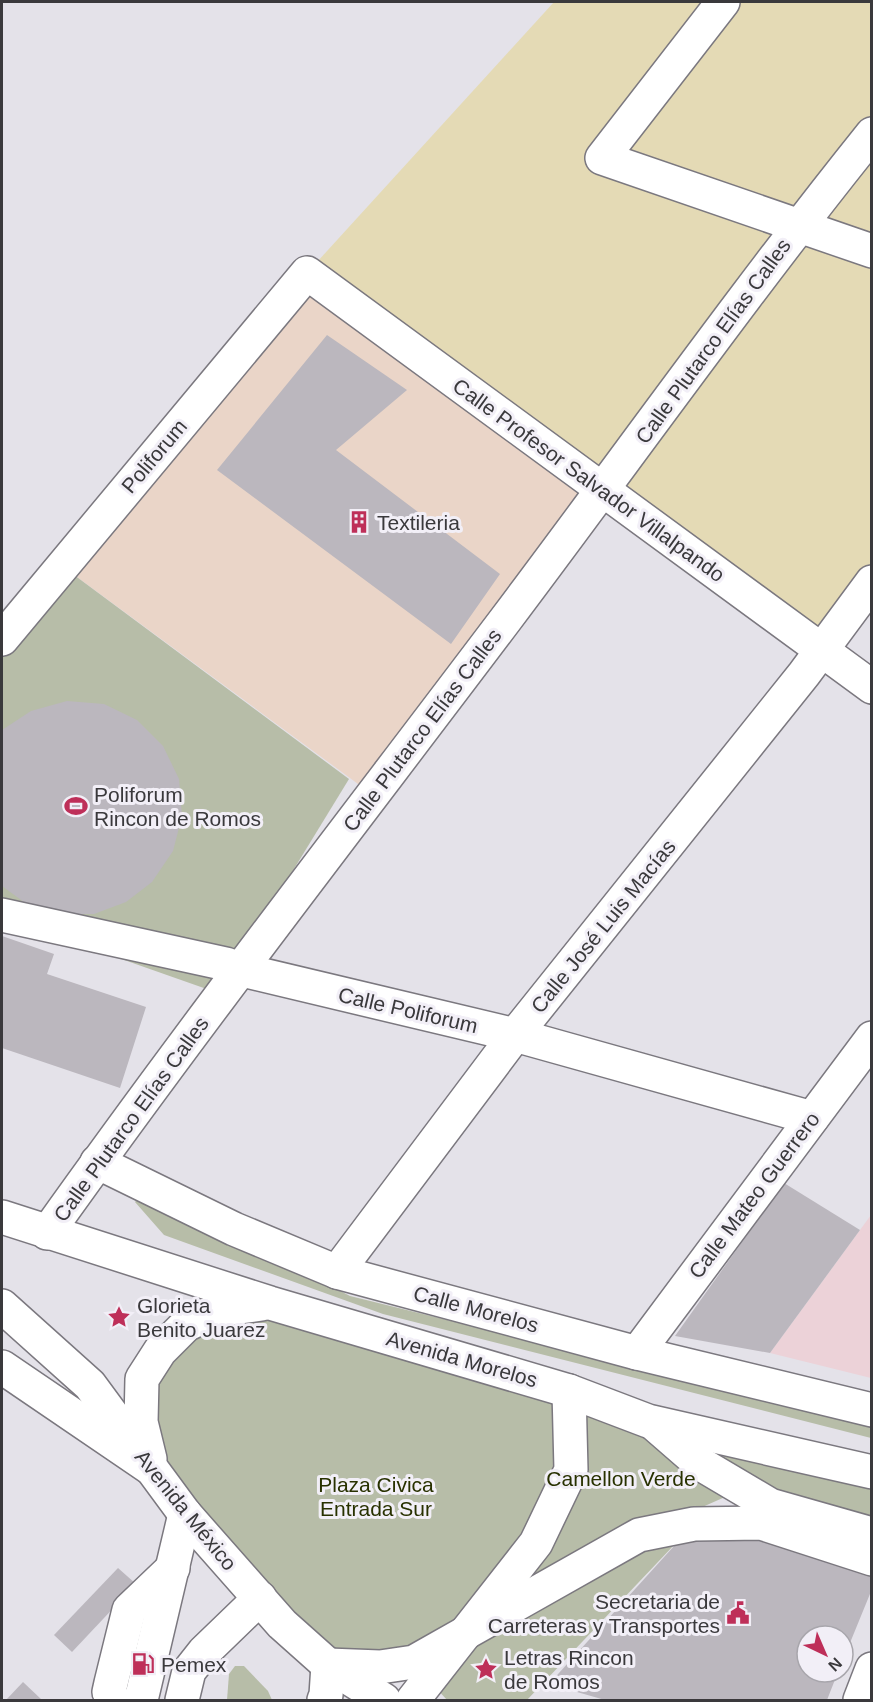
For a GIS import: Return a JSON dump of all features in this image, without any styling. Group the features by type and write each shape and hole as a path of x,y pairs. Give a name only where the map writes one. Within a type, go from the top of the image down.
{"street":[{"path":"723,2 602,158 872,251"},
{"name":"Calle Plutarco Elías Calles","path":"47,1233 97,1162 603,490 797,227 872,134"},
{"name":"Calle Profesor Salvador Villalpando","path":"307,273 872,687"},
{"name":"Poliforum","path":"2,639 307,273"},
{"name":"Calle José Luis Macías","path":"337,1272 515,1035 821,651 872,582"},
{"name":"Calle Poliforum","path":"2,915 226,964 242,970 515,1035 812,1118"},
{"name":"Calle Mateo Guerrero","path":"637,1353 872,1038"},
{"name":"Calle Morelos","path":"97,1162 234,1229 337,1272 637,1353 872,1410"},
{"path":"2,1218 270,1303"},
{"path":"152,1470 141,1422 142,1379 160,1351 186,1325 217,1310 270,1303"},
{"name":"Avenida Morelos","path":"270,1303 569,1391 653,1422 872,1472"},
{"name":"Avenida México","path":"2,1306 90,1385 185,1514 282,1624 328,1665 384,1701"},
{"path":"2,1367 152,1470"},
{"path":"414,1701 536,1543 571,1470 569,1391"},
{"name":"Avenida Morelos","path":"653,1422 699,1463 766,1514 872,1559"},
{"path":"126,1701 125,1687 157,1599 173,1568 185,1514"},
{"name":"Avenida Morelos","path":"328,1665 380,1667 414,1662 639,1535 694,1524 766,1514 872,1534"},
{"path":"182,1701 189,1671 204,1652 260,1598"},
{"path":"114,1701 110,1692 111,1683 129,1610 157,1599"},
{"path":"141,1701 157,1599"},
{"path":"157,1599 172,1642 158,1701"},
{"path":"204,1701 220,1636"},
{"path":"324,1701 328,1665"},
{"path":"860,1701 872,1669"}],"shaded area":[{"path":"307,273 603,490 373,795 62,566"},
{"path":"871,1215 871,1378 770,1353 860,1230"}],"green space":[{"path":"62,566 349,779 218,993 2,917 2,639"},
{"path":"145,1190 350,1296 871,1425 871,1438 383,1314 164,1235 135,1202"},
{"name":"Plaza Civica Entrada Sur","path":"270,1303 648,1421 725,1497 501,1596 469,1629 694,1524 527,1700 447,1700 436,1688 441,1647 328,1665 152,1470 160,1351"},
{"name":"Camellon Verde","path":"690,1447 871,1484 871,1525 820,1517"},
{"path":"235,1666 244,1666 268,1691 272,1700 227,1700 229,1674"}],"sand":[{"path":"554,2 871,2 871,582 821,651 307,273"}],"building":[{"name":"Textileria","path":"327,335 407,390 336,450 500,574 451,644 217,470"},
{"name":"Poliforum Rincon de Romos","path":"67,701 104,704 137,720 163,746 179,779 182,816 173,851 152,882 126,902 94,914 60,914 28,905 2,886 2,730 31,711"},
{"path":"2,936 54,954 47,974 146,1007 120,1088 2,1048"},
{"path":"784,1183 860,1230 770,1353 675,1336"},
{"name":"Secretaria de Carreteras y Transportes","path":"694,1524 872,1564 872,1589 855,1631 855,1624 795,1624 795,1684 833,1684 827,1700 605,1700 549,1684"},
{"path":"118,1568 136,1584 72,1652 54,1635"},
{"path":"23,1682 42,1700 6,1700"}],"place":[{"name":"Textileria","path":"359,522"},
{"name":"Poliforum Rincon de Romos","path":"76,806"},
{"name":"Glorieta Benito Juarez","path":"119,1317"},
{"name":"Secretaria de Carreteras y Transportes","path":"738,1613"},
{"name":"Pemex","path":"143,1664"},
{"name":"Letras Rincon de Romos","path":"486,1669"}]}
